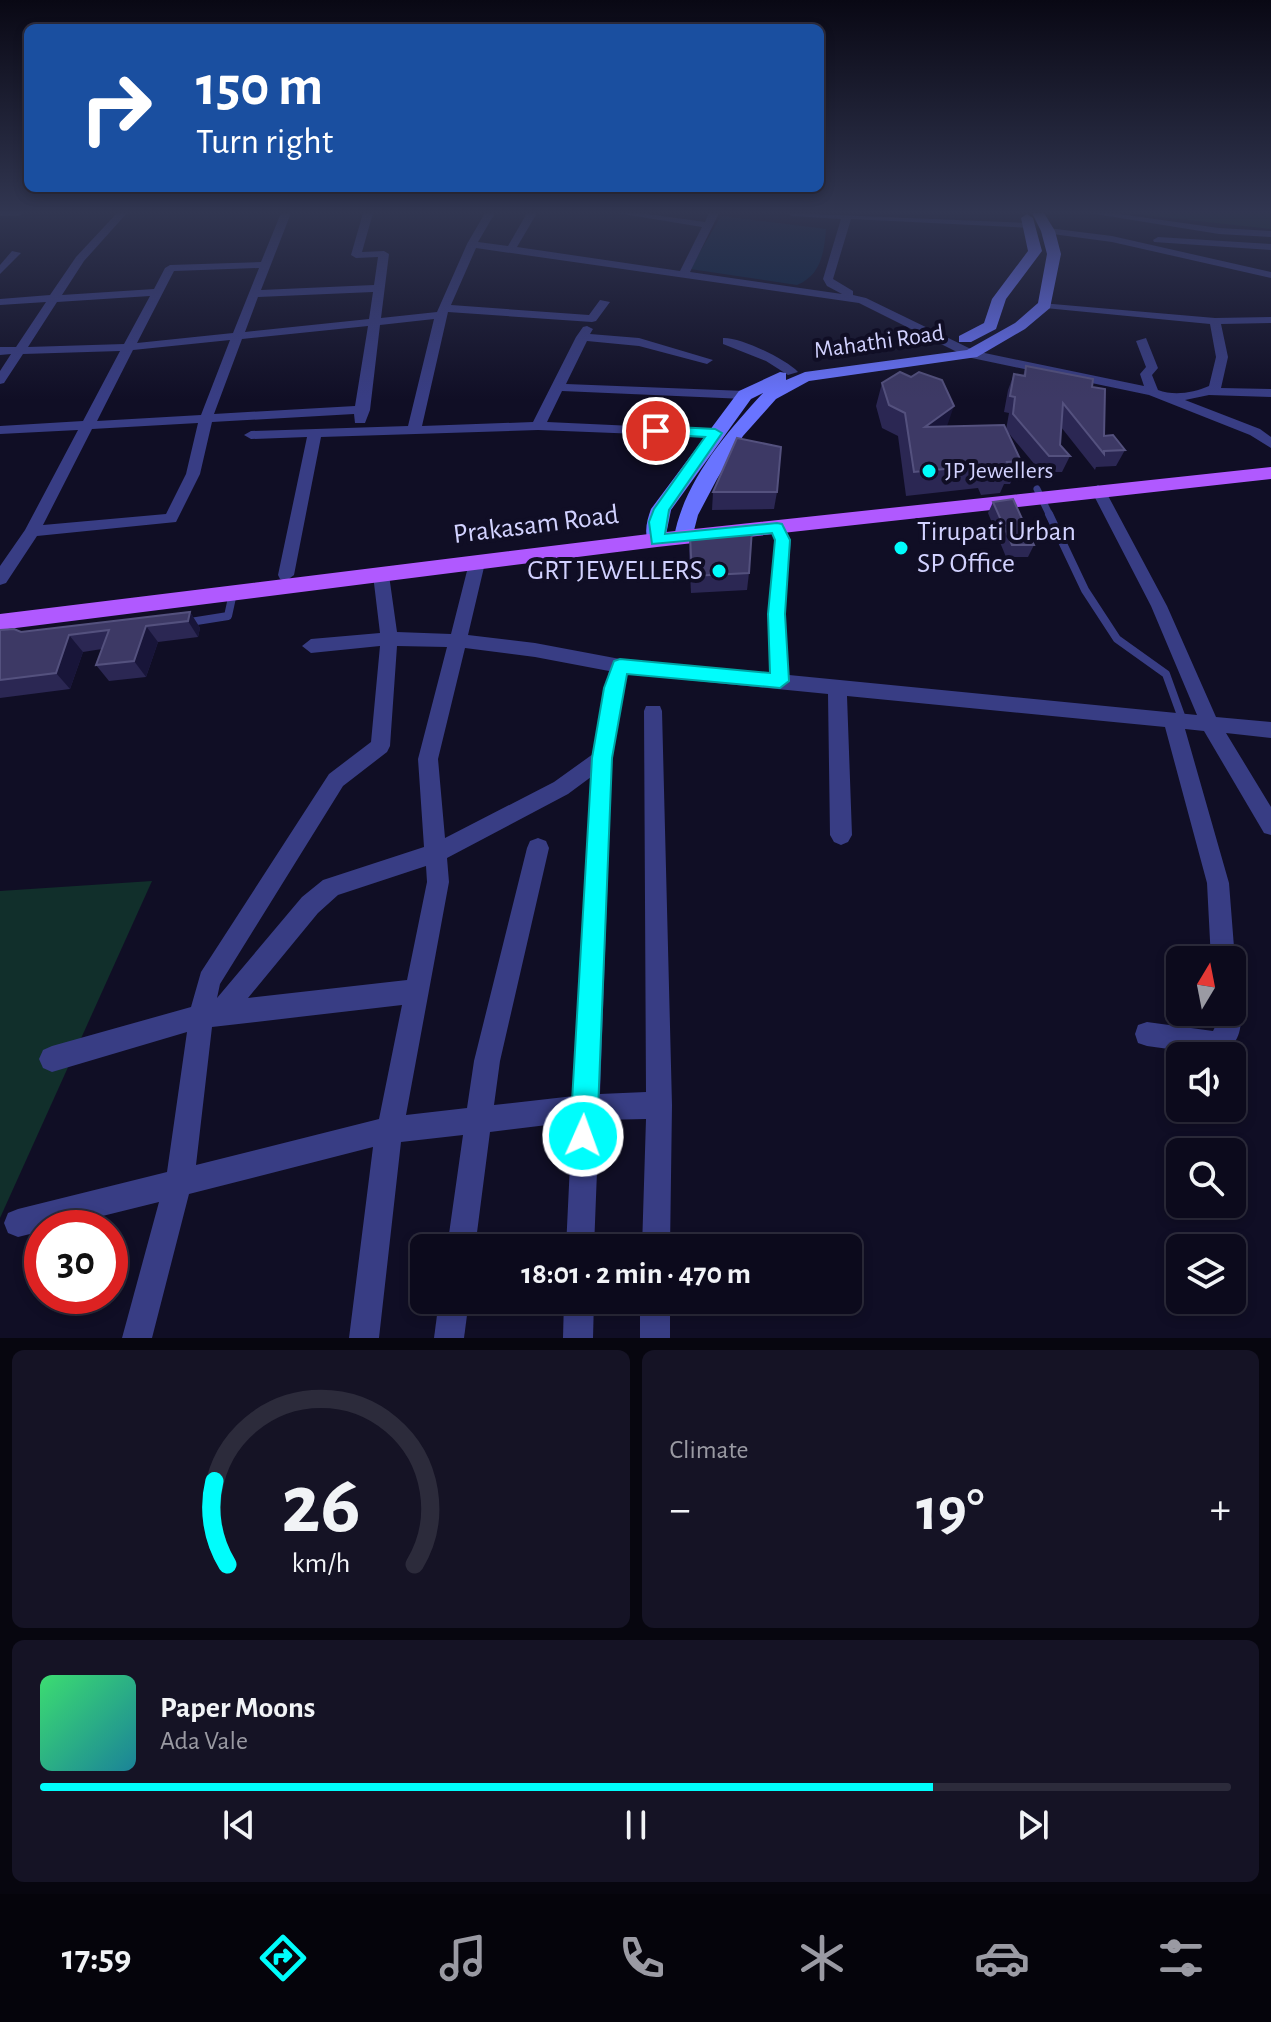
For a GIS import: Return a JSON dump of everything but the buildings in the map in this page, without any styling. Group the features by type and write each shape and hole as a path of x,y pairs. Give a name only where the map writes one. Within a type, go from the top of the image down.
{"main road":[{"name":"Prakasam Road","path":"684,532 1271,470"},
{"name":"Prakasam Road","path":"0,609 657,534 777,528 1039,493 1098,490 1271,470"},
{"name":"Prakasam Road","path":"0,622 477,563 657,534"}],"street":[{"path":"0,380 23,350 69,275"},
{"path":"0,579 32,531 166,275"},
{"path":"32,531 171,518 193,474 206,419 260,275"},
{"path":"357,431 363,410 381,275"},
{"path":"414,429 442,312 458,275"},
{"path":"694,275 854,298 893,313 971,354 1153,392 1255,432 1271,444"},
{"path":"829,275 828,279 854,298"},
{"name":"Mahathi Road","path":"657,534 661,509 745,395 792,372 954,345 991,326 999,299 1017,275"},
{"path":"1050,275 1045,305 1215,321 1271,320"},
{"path":"254,294 380,288"},
{"path":"0,302 157,292"},
{"path":"538,426 582,337 604,302"},
{"name":"Mahathi Road","path":"684,532 694,502 736,433 770,395 805,377 971,354 1020,326 1045,305"},
{"path":"0,351 129,347 375,324 442,312 592,319"},
{"path":"1211,392 1215,388 1222,357 1215,321"},
{"path":"582,337 639,342 707,360"},
{"path":"727,341 762,358 781,363 792,372"},
{"path":"1142,341 1152,368 1146,374 1153,392"},
{"path":"558,387 745,395"},
{"path":"1172,398 1211,392 1271,393"},
{"path":"0,430 363,410"},
{"path":"251,435 538,426 715,433"},
{"path":"286,575 315,433"},
{"path":"1098,490 1159,606 1210,724 1271,826"},
{"path":"777,528 783,540 776,614 780,681"},
{"path":"364,1338 389,1130 438,882 428,759 477,563"},
{"path":"137,1338 183,1162 210,1014 215,967 336,780 380,746 389,639 381,575"},
{"path":"311,646 389,639 457,640 620,666 1271,730"},
{"path":"580,1234 602,758 613,688 620,666"},
{"path":"837,686 841,835"},
{"path":"653,711 659,1105 656,1234"},
{"path":"1178,721 1218,883 1222,946"},
{"path":"210,1014 310,905 331,887 436,853 561,788 602,758"},
{"path":"463,1234 487,1061 538,848"},
{"path":"52,1059 210,1014 416,991"},
{"path":"1147,1034 1218,1044 1228,1031 1228,1026"},
{"path":"18,1223 389,1130 584,1108 659,1105"},
{"path":"449,1338 452,1314"},
{"path":"578,1338 579,1314"},
{"path":"655,1314 655,1338"}],"lane":[{"path":"1039,493 1085,590 1117,639 1166,674 1178,721"},
{"path":"176,624 228,616 233,593"}],"green space":[{"path":"152,881 0,1218 0,891"}],"water":[{"path":"733,275 811,275 797,285"}],"place":[{"name":"JP Jewellers","path":"929,471"},
{"name":"Tirupati Urban SP Office","path":"901,548"},
{"name":"GRT JEWELLERS","path":"719,571"}],"route":[{"path":"583,1136 602,758 613,688 620,666 780,681 776,614 783,540 777,528 657,540 661,509 715,433 656,431"}]}
